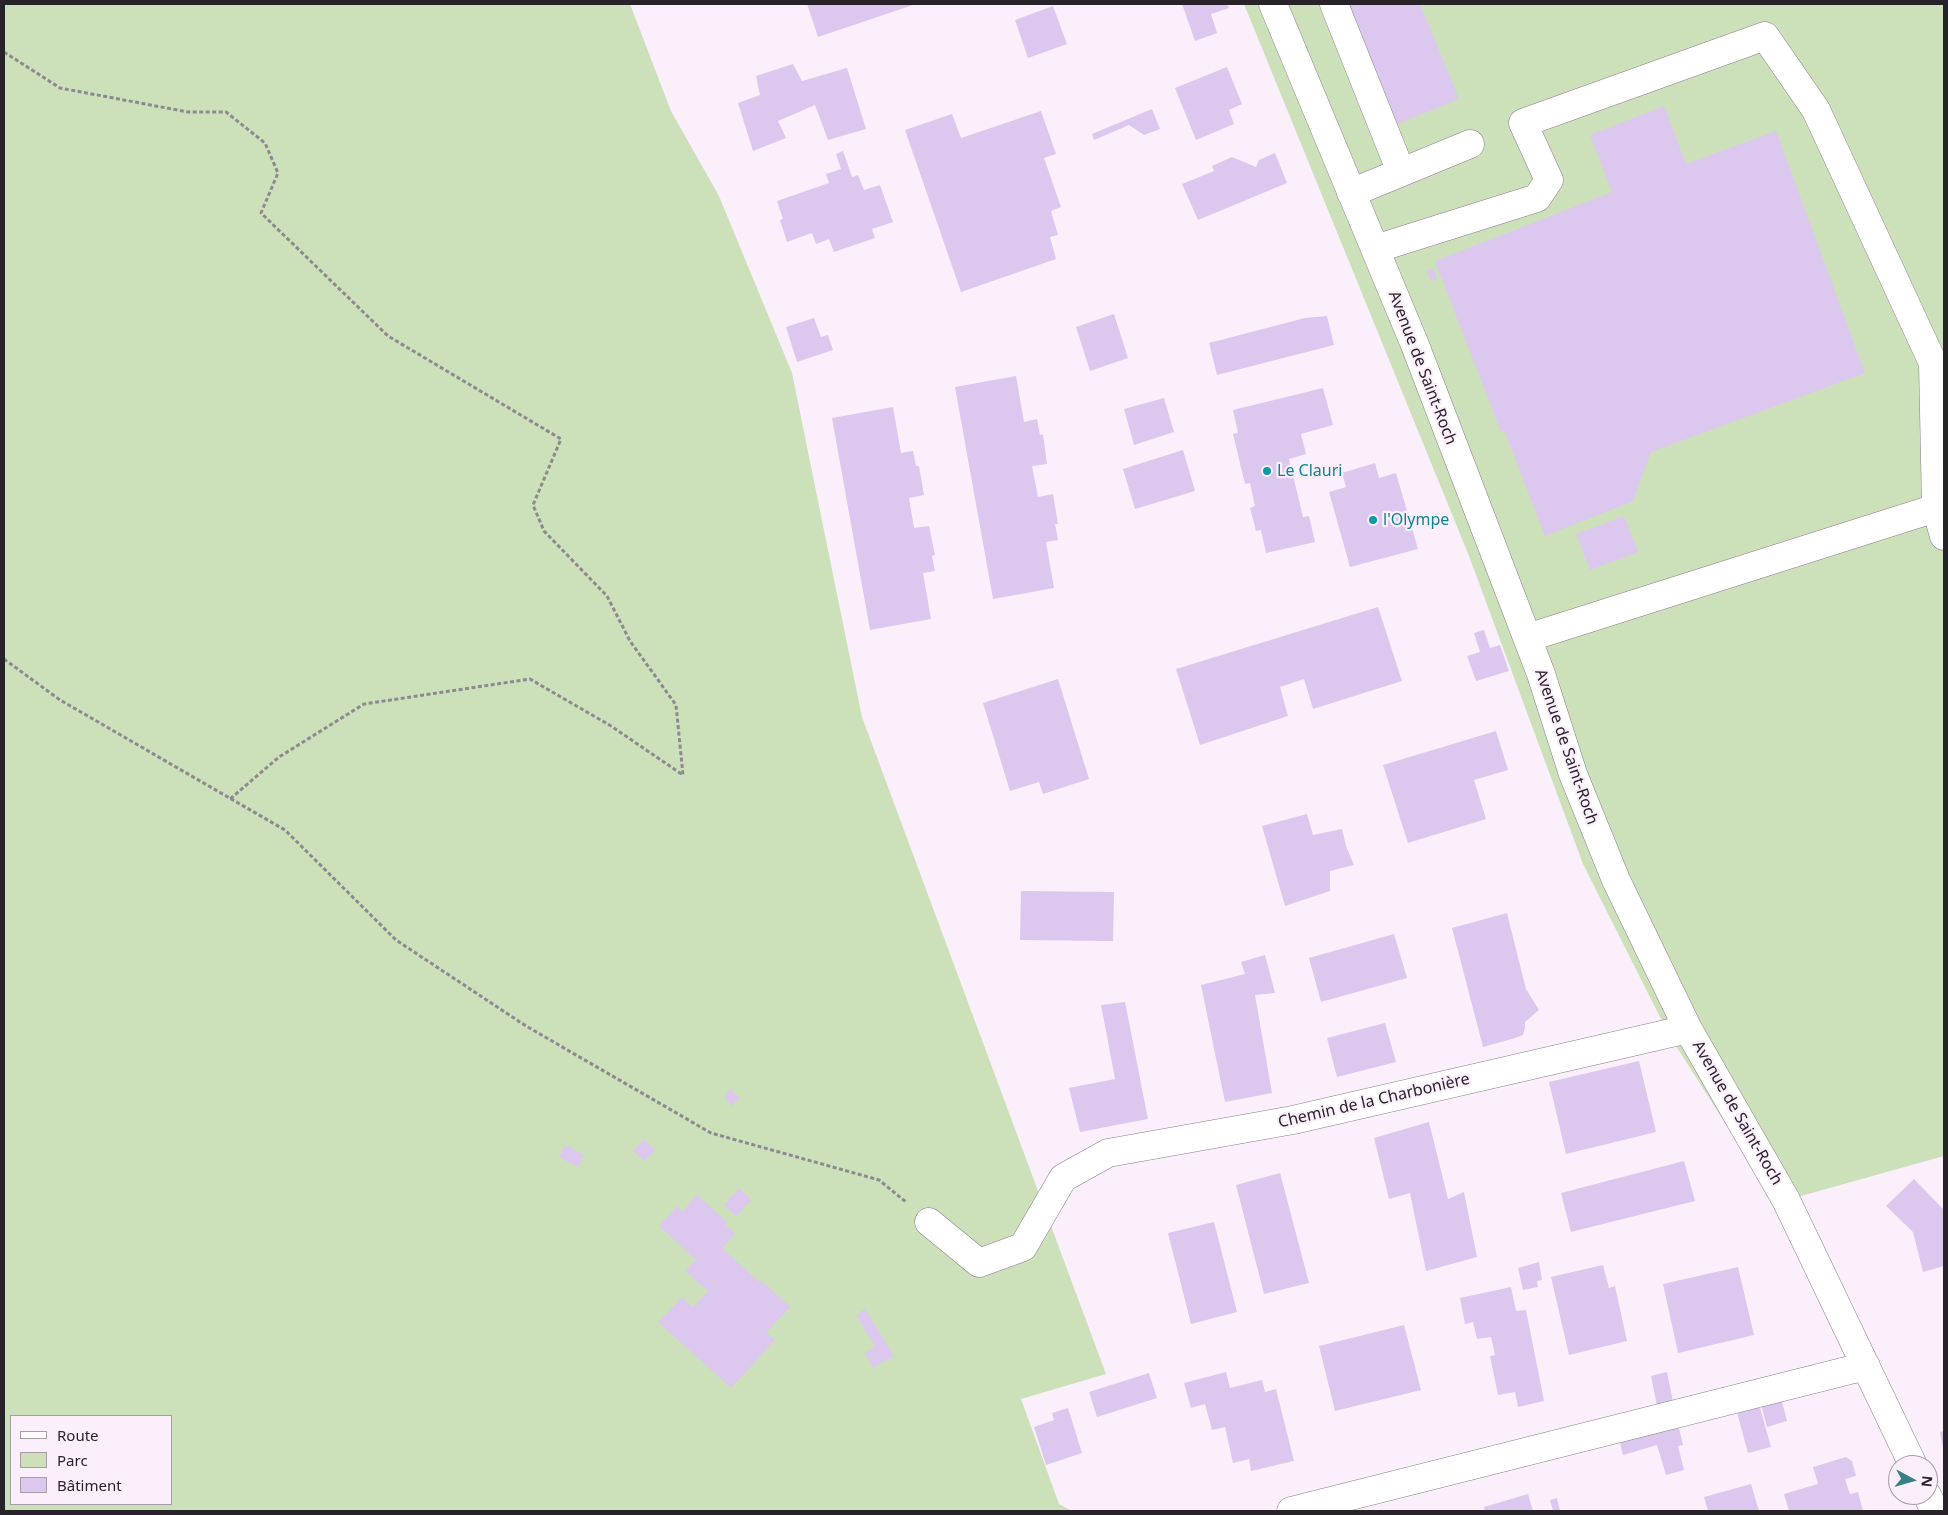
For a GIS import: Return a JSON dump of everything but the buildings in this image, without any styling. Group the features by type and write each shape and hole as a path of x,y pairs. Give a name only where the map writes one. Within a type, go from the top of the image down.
{"street":[{"name":"Avenue de Saint-Roch","path":"1273,4 1415,345 1541,674 1573,774 1616,880 1688,1029 1786,1200 1908,1455"},
{"path":"1334,4 1401,172"},
{"path":"1375,249 1537,198 1549,180 1524,123 1765,36 1816,110 1933,363 1936,508 1944,536"},
{"path":"1352,193 1470,144"},
{"path":"1527,638 1936,508"},
{"name":"Chemin de la Charbonière","path":"929,1222 979,1263 1023,1247 1063,1178 1108,1153 1293,1120 1688,1029"},
{"path":"1308,1509 1866,1366"}],"path":[{"path":"4,52 60,88 188,112 226,112 265,143 278,173 261,214 388,336 561,438 533,505 544,532 607,596 630,641 676,705 683,775 611,726 530,679 364,704 279,757 230,799"},
{"path":"4,659 60,700 285,830 396,940 526,1026 711,1133 879,1180 929,1222"}],"green space":[{"path":"4,4 630,4 671,111 719,196 792,373 862,717 1106,1374 1021,1399 1059,1504 1072,1511 4,1511"},
{"path":"1244,4 1944,4 1944,1156 1776,1203 1669,1035 1583,864 1469,556"}],"place":[{"name":"Le Clauri","path":"1267,471"},
{"name":"l'Olympe","path":"1373,520"}]}
